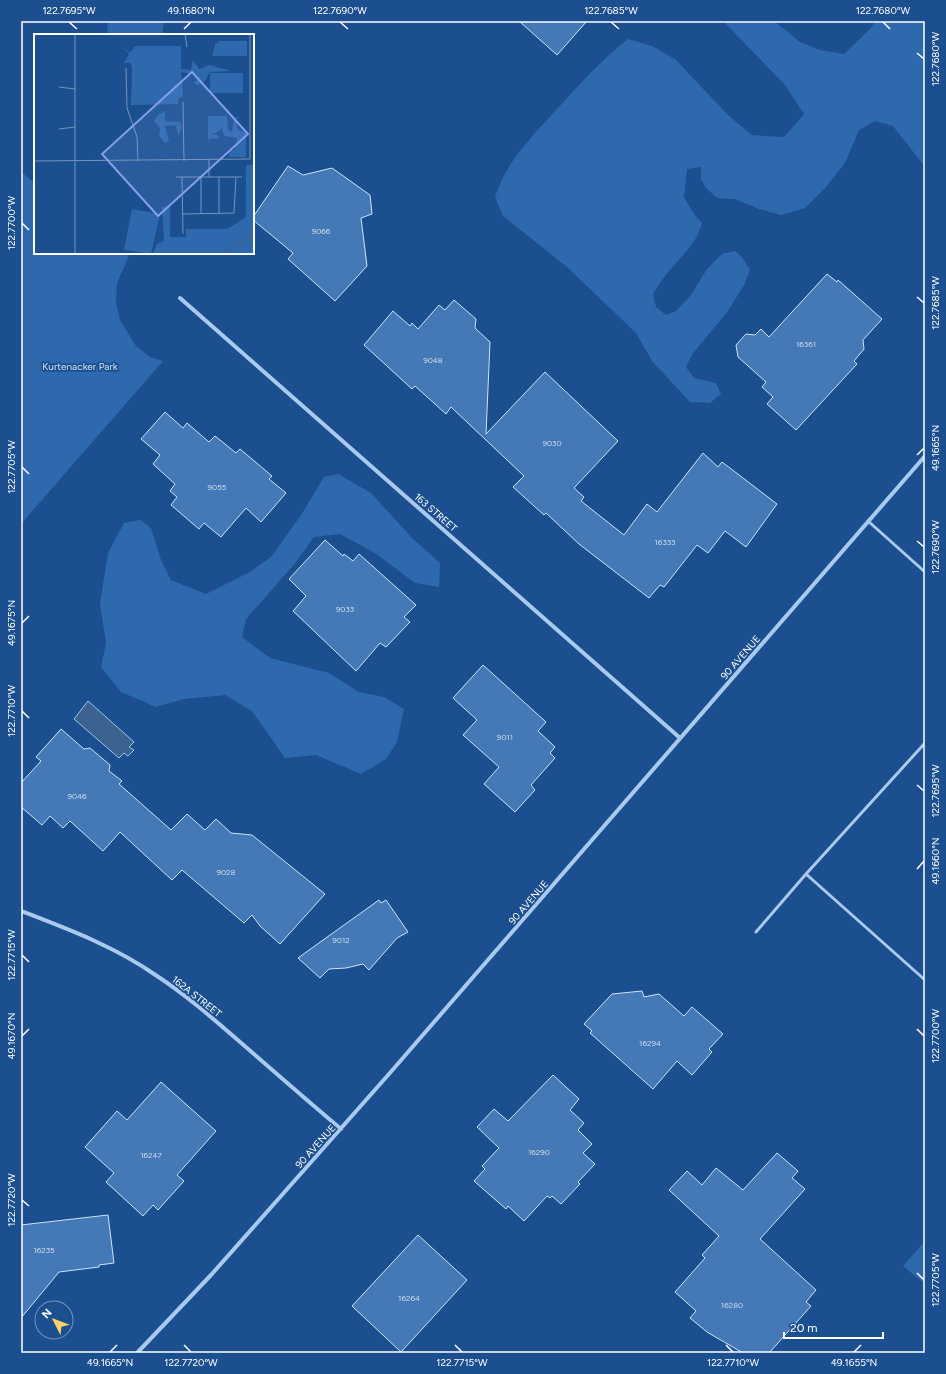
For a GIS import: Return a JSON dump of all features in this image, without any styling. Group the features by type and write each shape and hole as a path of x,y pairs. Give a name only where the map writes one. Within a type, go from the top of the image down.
{"street":[{"name":"163 STREET","path":"180,298 680,738"},
{"name":"90 AVENUE","path":"137,1353 211,1274 340,1129 925,456"},
{"name":"162A STREET","path":"21,911 78,933 121,954 156,975 184,995 220,1025 340,1129"}],"lane":[{"path":"868,521 925,572"},
{"path":"756,932 806,874 925,743"},
{"path":"806,874 925,980"}],"green space":[{"path":"108,21 164,21 162,34 107,34"},
{"path":"723,21 774,21 800,42 820,50 844,54 871,28 875,21 925,21 925,167 893,126 875,121 859,130 845,163 826,187 805,208 781,215 759,209 735,199 717,198 706,188 701,179 701,167 687,169 684,197 694,214 702,223 693,243 667,274 653,294 656,307 666,315 676,311 691,295 707,269 722,254 735,251 742,257 750,270 744,285 728,311 693,353 686,367 694,378 716,383 721,394 710,403 690,402 652,361 636,333 567,267 503,216 495,197 506,172 529,140 590,73 628,39 652,46 675,59 729,116 752,135 784,137 804,114 785,85"},
{"name":"Kurtenacker Park","path":"21,172 34,182 34,254 127,254 129,256 117,283 116,302 120,320 136,346 150,357 163,361 21,524"},
{"path":"338,474 371,493 412,538 440,563 439,587 415,583 375,553 340,534 314,537 296,562 246,619 242,637 270,658 329,673 359,692 384,697 404,709 397,742 386,759 361,774 316,755 285,758 252,711 225,695 184,699 156,707 121,692 101,667 106,643 100,604 108,553 124,523 140,520 151,528 161,560 171,580 206,594 248,573 271,557 301,515 324,477"},
{"path":"925,1241 925,1284 903,1266"}],"shaded area":[{"path":"88,701 134,742 129,747 134,750 128,756 124,753 119,758 74,719"}],"building":[{"path":"519,21 587,21 557,55"},
{"path":"288,166 303,175 332,168 370,195 372,214 361,218 367,266 335,301 288,259 293,253 254,221 254,216"},
{"path":"827,274 837,282 838,280 882,319 863,340 864,349 854,361 857,364 796,430 767,404 773,397 762,387 766,382 738,357 736,345 746,334 755,335 761,329 769,337"},
{"path":"454,300 476,319 475,328 490,342 486,434 545,372 618,441 574,488 584,497 581,501 624,535 647,504 657,512 703,453 718,467 722,462 777,504 746,547 725,531 708,553 697,545 664,587 660,585 649,598 579,544 546,513 544,515 513,487 524,476 451,407 446,414 415,386 412,389 364,345 393,311 410,326 412,323 418,329 439,305 445,310"},
{"path":"165,412 183,428 187,423 209,442 215,436 236,453 240,449 272,476 269,479 286,493 261,522 246,508 221,537 204,523 199,529 171,505 177,497 170,491 175,484 153,464 160,455 141,439"},
{"path":"325,540 343,556 344,554 353,561 359,554 416,605 404,617 410,622 386,647 380,643 356,671 293,611 306,596 289,579"},
{"path":"483,665 546,722 538,731 555,747 550,753 555,758 531,785 535,790 515,812 484,784 499,767 463,735 477,720 453,698"},
{"path":"61,729 84,749 90,748 110,765 109,771 122,781 119,784 171,830 187,814 205,830 216,819 231,833 252,835 325,894 280,944 260,926 252,915 244,923 182,870 172,880 120,832 103,851 70,821 63,828 50,816 42,825 21,807 21,783 41,761 36,757"},
{"path":"379,900 381,903 386,900 408,932 397,938 369,970 363,964 346,968 329,969 320,978 298,958"},
{"path":"642,991 644,997 659,994 684,1016 692,1007 723,1034 709,1049 712,1052 692,1075 677,1061 653,1089 590,1033 592,1031 584,1024 612,994"},
{"path":"553,1075 579,1099 570,1110 584,1123 578,1130 592,1144 583,1153 595,1164 578,1182 580,1184 561,1204 552,1196 550,1198 547,1196 524,1221 508,1206 506,1209 474,1181 485,1169 482,1166 499,1148 477,1127 494,1109 508,1121"},
{"path":"161,1082 216,1131 177,1175 184,1181 158,1210 153,1205 143,1216 106,1182 114,1173 85,1147 117,1111 127,1120"},
{"path":"777,1153 798,1171 792,1178 805,1189 760,1239 816,1290 806,1302 811,1306 769,1353 743,1353 707,1332 690,1318 696,1311 675,1292 705,1258 702,1255 719,1236 669,1190 687,1171 702,1185 716,1168 743,1190"},
{"path":"108,1215 114,1263 99,1265 99,1267 59,1272 36,1300 34,1300 34,1302 21,1318 21,1225"},
{"path":"418,1235 467,1280 401,1352 352,1306"}]}
